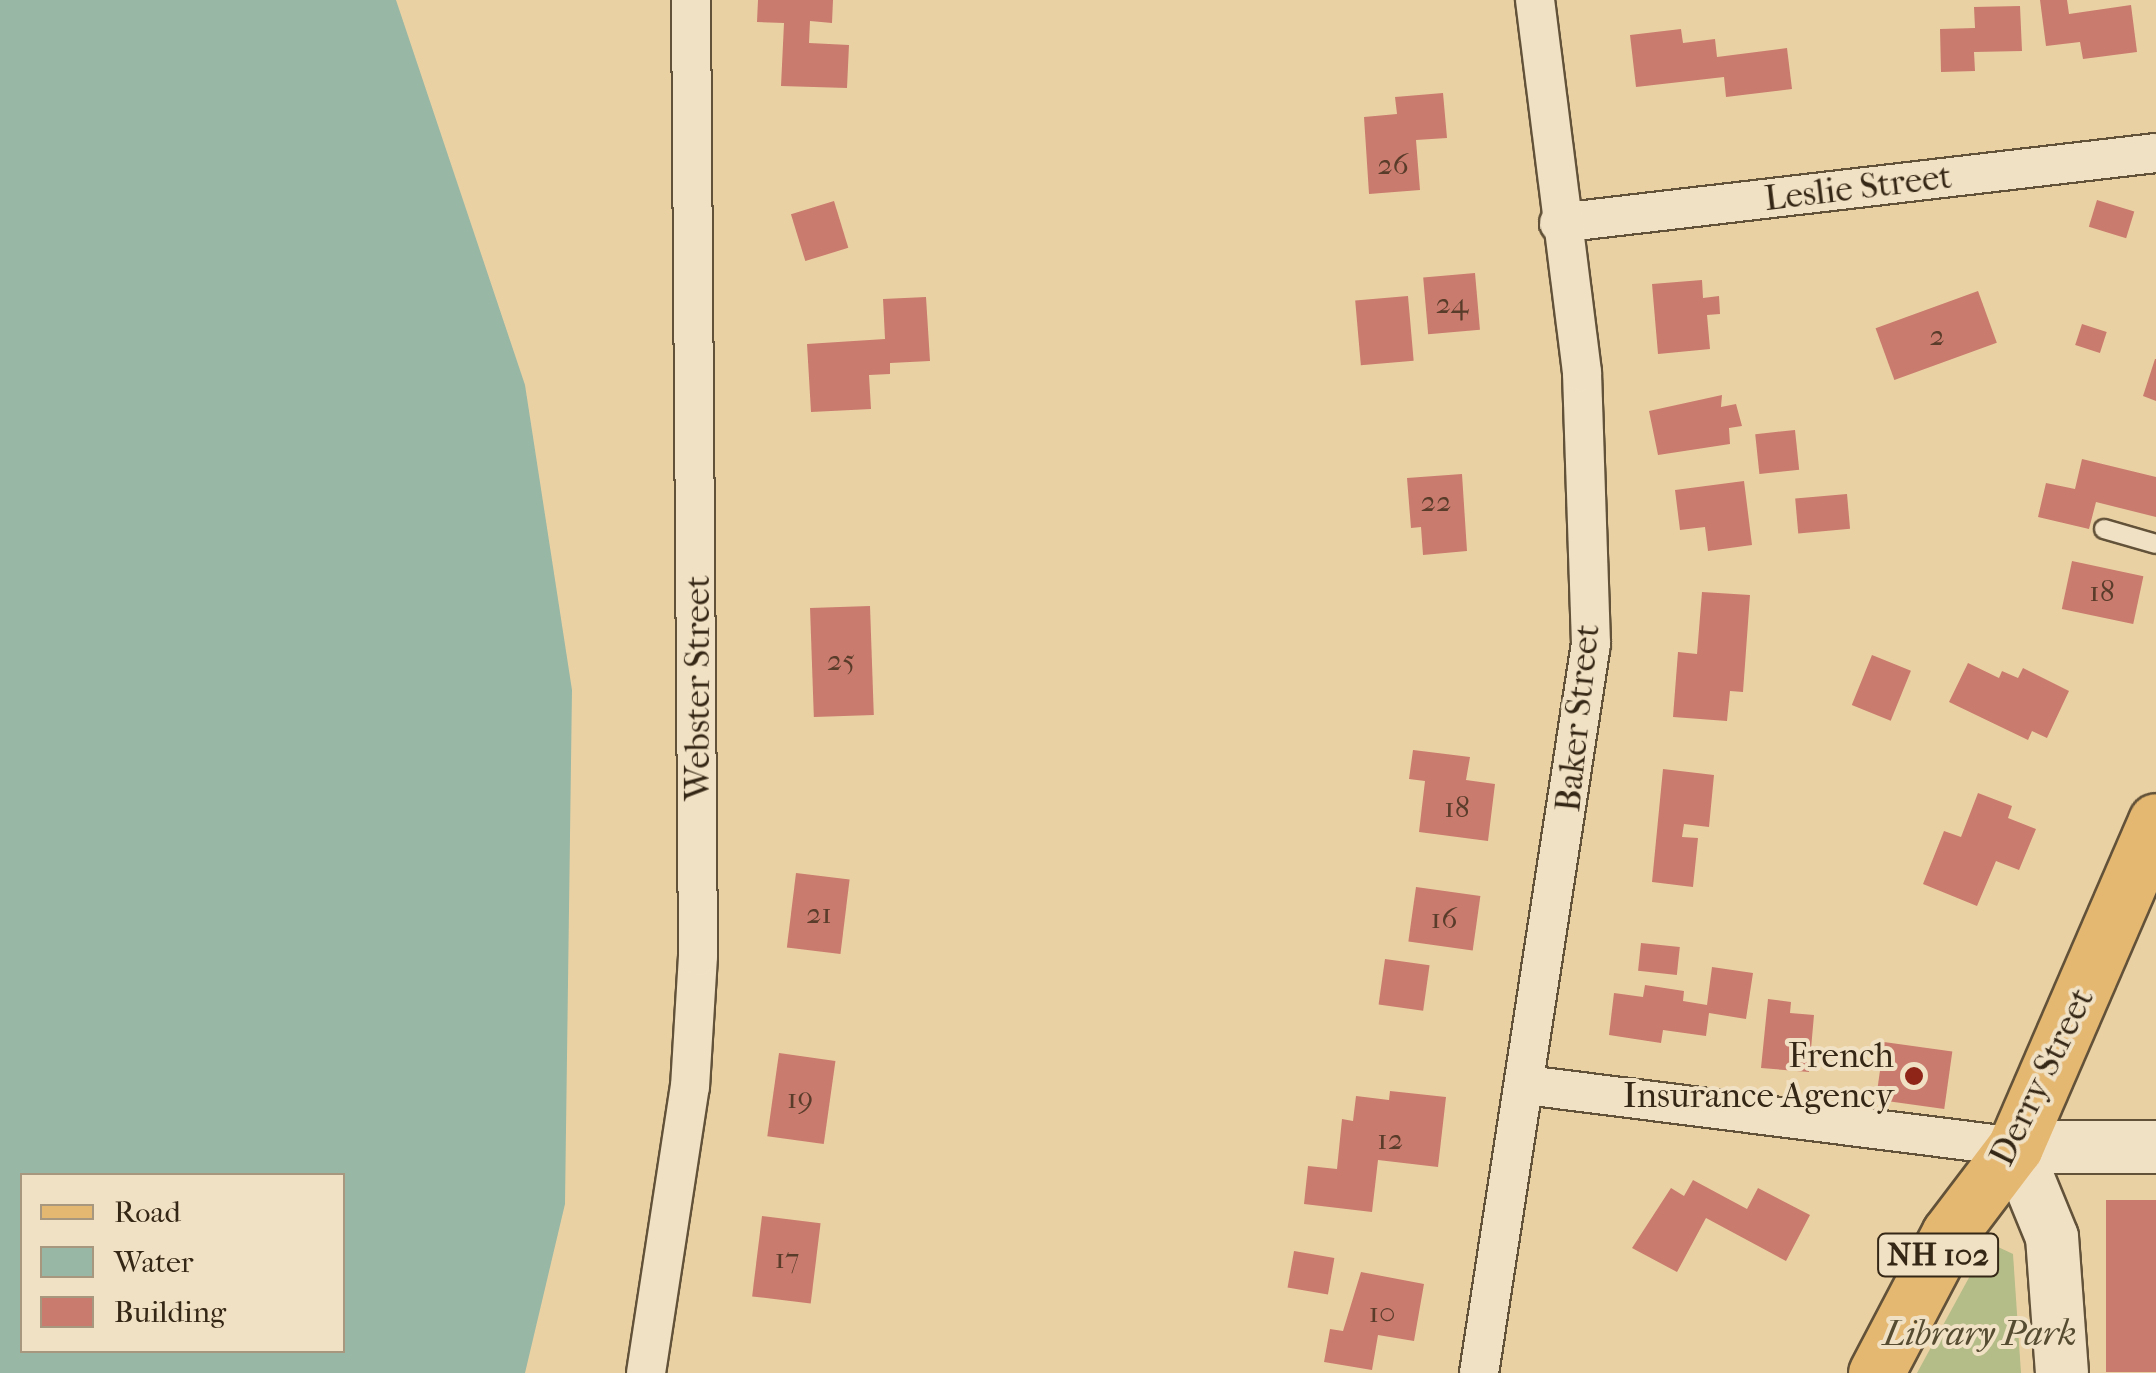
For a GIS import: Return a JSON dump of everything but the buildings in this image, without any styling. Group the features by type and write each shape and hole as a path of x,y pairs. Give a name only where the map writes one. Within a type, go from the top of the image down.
{"main road":[{"name":"Derry Street","path":"1876,1373 1949,1234 2015,1147 2131,906 2156,821"}],"street":[{"name":"Webster Street","path":"646,1373 690,1087 698,956 691,0"},
{"name":"Baker Street","path":"1479,1373 1591,644 1582,372 1559,224 1535,0"},
{"name":"Leslie Street","path":"1559,224 2156,154"},
{"path":"1526,1084 2015,1147 2156,1148"},
{"path":"2015,1147 2052,1237 2062,1373"}],"lane":[{"path":"2104,529 2156,544"}],"green space":[{"name":"Library Park","path":"1996,1246 2013,1254 2021,1373 1917,1373 1984,1250"}],"water":[{"path":"0,0 396,0 525,385 572,690 565,1204 525,1373 0,1373"}],"place":[{"name":"French Insurance Agency","path":"1914,1076"}]}
